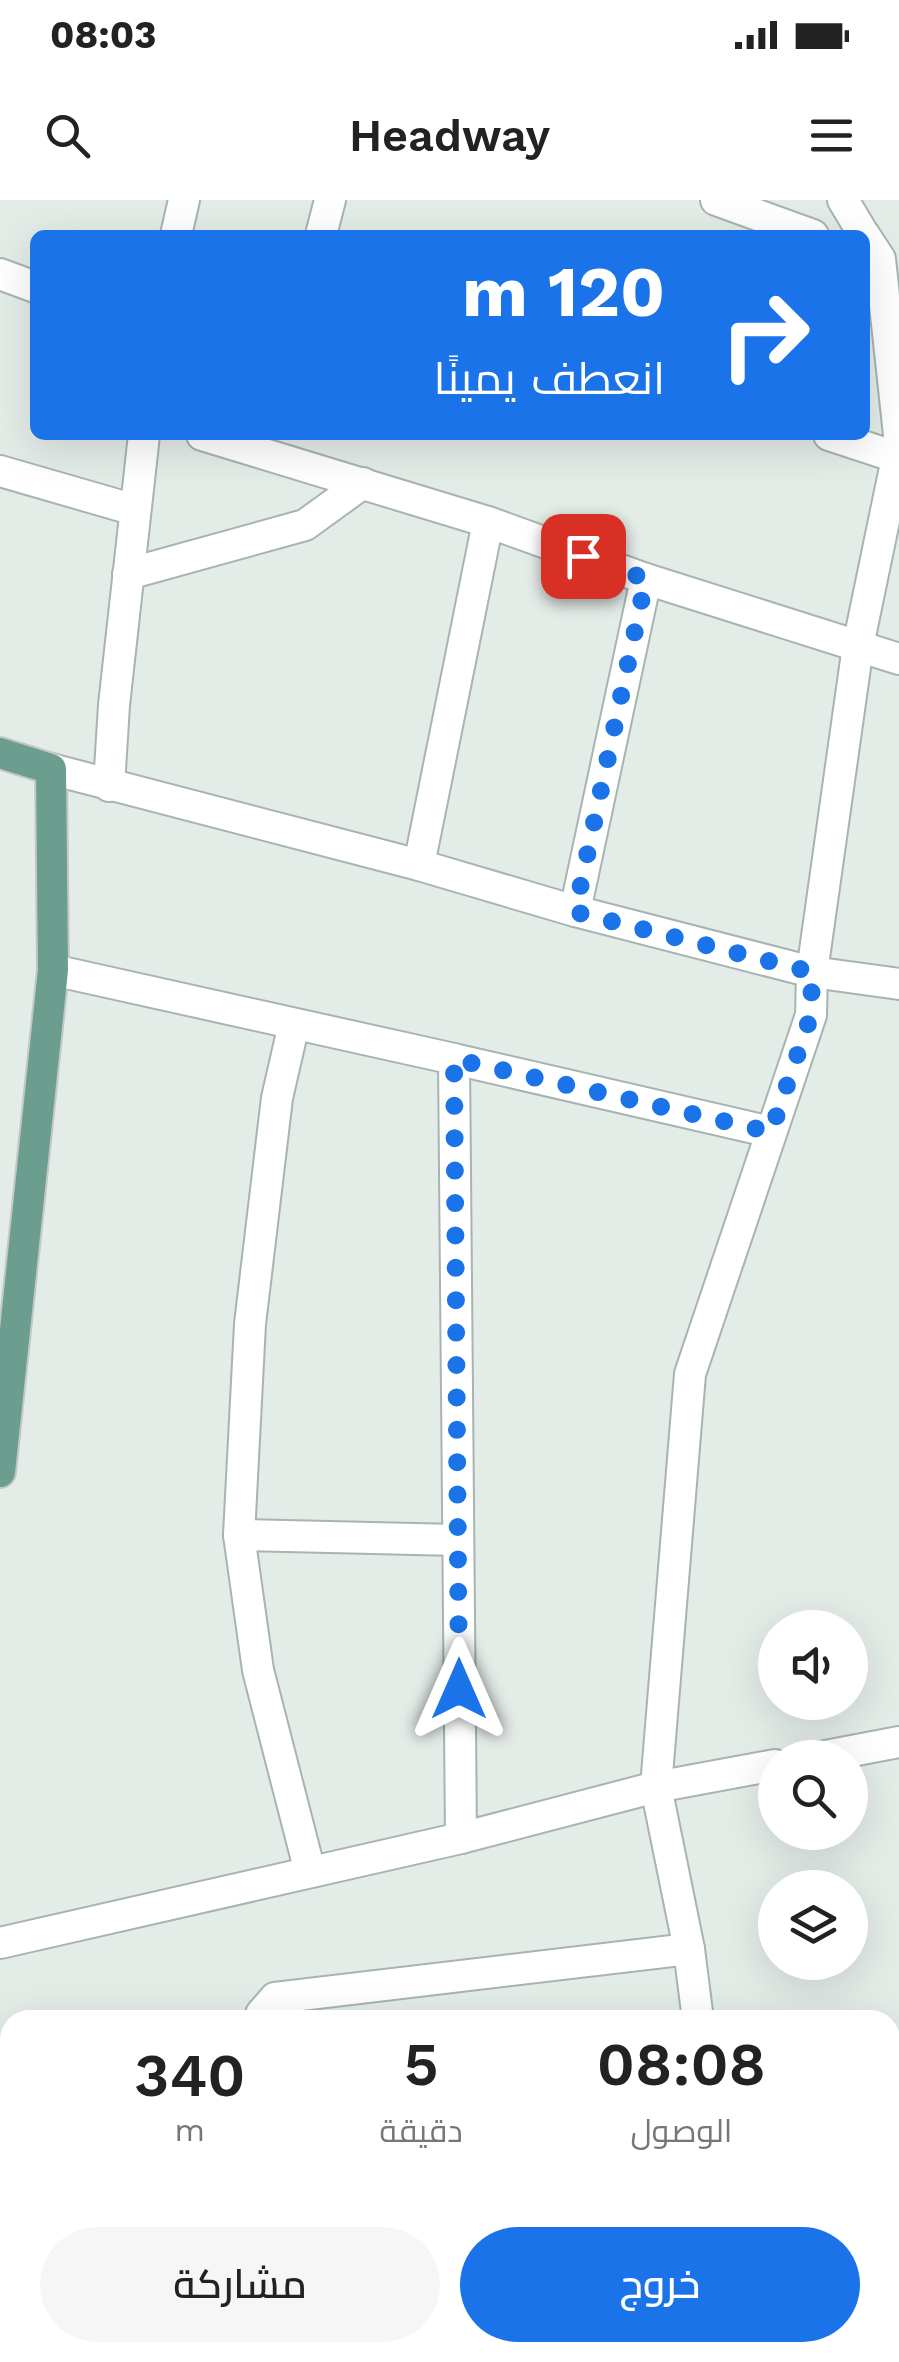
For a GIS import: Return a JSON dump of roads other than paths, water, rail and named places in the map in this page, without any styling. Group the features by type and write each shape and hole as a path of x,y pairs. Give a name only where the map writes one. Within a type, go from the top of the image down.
{"main road":[{"path":"0,754 51,770 53,970 0,1472"}],"street":[{"path":"177,230 184,200"},
{"path":"322,230 330,200"},
{"path":"716,200 799,230"},
{"path":"697,2010 690,1949 656,1787 690,1374 811,1015 812,972 858,646 898,458 899,436 870,263"},
{"path":"0,274 30,285"},
{"path":"110,786 114,705 143,440"},
{"path":"844,440 898,458"},
{"path":"258,443 363,483 488,522 646,579 899,659"},
{"path":"0,471 135,510"},
{"path":"128,574 305,524 363,483"},
{"path":"419,865 488,522"},
{"path":"575,912 646,579"},
{"path":"51,770 812,972 899,984"},
{"path":"53,970 771,1132"},
{"path":"294,1024 278,1098 250,1324 240,1535 258,1670 310,1872"},
{"path":"454,1059 460,1838"},
{"path":"240,1535 458,1540"},
{"path":"868,1748 899,1742"},
{"path":"0,1943 460,1838 656,1787 758,1768"},
{"path":"265,2010 276,1998 690,1949"}]}
